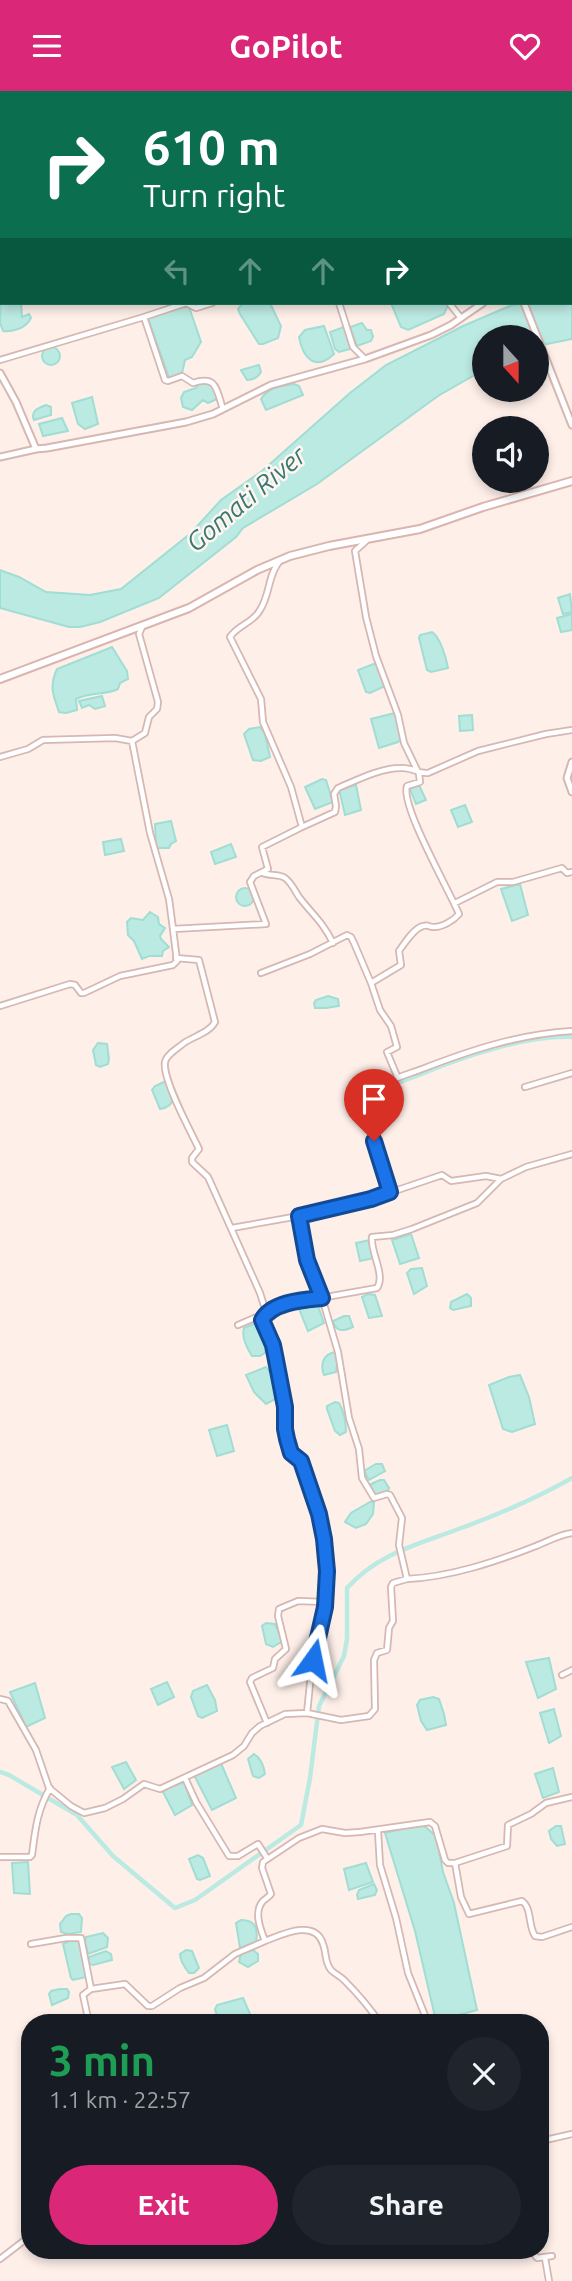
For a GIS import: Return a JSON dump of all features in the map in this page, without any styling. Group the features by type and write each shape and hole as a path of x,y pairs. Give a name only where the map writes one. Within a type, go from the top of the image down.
{"main road":[{"path":"0,679 189,608 281,560 329,546 421,529 483,507 572,481"}],"street":[{"path":"0,360 181,305"},
{"path":"340,305 352,347 365,359"},
{"path":"451,305 461,318"},
{"path":"0,457 186,422 223,409 271,385 365,359 431,335 480,305"},
{"path":"525,305 572,425"},
{"path":"144,317 164,380 183,376 193,383 208,380 216,389 223,409"},
{"path":"0,373 36,449"},
{"path":"369,539 355,551 366,617 376,656 398,715 404,743 419,773 420,782 407,786 405,793 412,819 459,914 441,926 426,925 418,928 399,951 401,965 371,983"},
{"path":"281,560 272,573 271,586 260,610 251,621 236,629 230,637 261,699 263,722 291,787 302,827"},
{"path":"0,757 28,749 43,740 115,738 132,741 145,733 149,717 158,706 139,634 144,623"},
{"path":"173,929 265,924 250,882 254,876 266,871 268,866 262,846 335,812 337,806 334,794 338,788 397,768 428,773 478,751 572,730"},
{"path":"0,1006 70,985 75,985 80,993 85,993 120,976 177,963 169,899 150,833 132,741"},
{"path":"572,762 567,778 572,792"},
{"path":"455,903 497,882 513,882 562,868 567,873 572,872"},
{"path":"263,873 287,879 304,903 324,924 333,943"},
{"path":"261,973 310,954 343,936 351,937 380,1010 391,1026 397,1047 387,1052 397,1076"},
{"path":"176,958 199,960 215,1022 167,1057 165,1066 181,1113 200,1149 192,1162 208,1177 260,1293 266,1313 262,1320 273,1345 285,1407 287,1439 291,1453 301,1461 319,1514 327,1571 326,1602 311,1674 307,1713"},
{"path":"390,1192 377,1156 371,1126 373,1100 382,1088 397,1076 447,1058 508,1040 541,1033 572,1031"},
{"path":"525,1087 572,1073"},
{"path":"238,1325 287,1304 374,1289 381,1281 372,1237 412,1229 477,1203 501,1179 526,1167 572,1154"},
{"path":"232,1228 371,1199 442,1175 451,1181 486,1176 501,1179"},
{"path":"299,1216 307,1260 338,1352 349,1418 359,1449 362,1478 374,1497 389,1494 397,1506 402,1521 399,1545 407,1579"},
{"path":"0,1699 8,1701 32,1743 50,1789 84,1813 99,1810 140,1786 149,1784 158,1790 238,1752 252,1733 285,1714 307,1713 341,1720 369,1716 375,1709 374,1660 377,1653 387,1650 389,1645 388,1634 393,1621 393,1583 471,1568 536,1546 559,1534 572,1533"},
{"path":"267,1723 250,1682 252,1678 273,1668 275,1659 286,1649 278,1610 298,1601 326,1602"},
{"path":"562,1675 572,1670"},
{"path":"185,1778 196,1802 229,1856 238,1856 258,1844 267,1858"},
{"path":"0,1857 32,1855 37,1820 50,1789"},
{"path":"265,1941 258,1920 260,1907 271,1894 262,1868 263,1862 299,1839 322,1829 345,1833 378,1831 430,1822 435,1826 445,1860 455,1863 507,1846 508,1825 546,1803 572,1797"},
{"path":"378,1831 380,1865 396,1918 408,1973 424,2014"},
{"path":"455,1863 461,1897 469,1915 523,1901 528,1906 531,1929 535,1936 542,1937 572,1927"},
{"path":"87,2014 83,1995 90,1989 125,1984 152,2006 225,1964 235,1954 302,1929 320,1938 325,1962 374,2014"},
{"path":"31,1944 81,1938 90,1989"},
{"path":"549,2139 572,2134"},
{"path":"0,2259 21,2243"},
{"path":"545,2259 549,2281"}],"water":[{"path":"1,305 21,305 22,317 29,314 31,318 23,327 15,330 3,331 0,323"},
{"path":"188,305 201,342 192,357 185,360 182,373 169,378 148,318"},
{"path":"241,305 271,305 281,326 278,338 259,344 238,309"},
{"path":"392,305 448,305 444,314 408,330 401,327"},
{"name":"Gomati River","path":"512,305 572,305 572,339 550,343 550,325 472,325 472,376 438,396 317,484 243,528 236,537 159,598 100,622 80,627 69,627 0,608 0,570 46,592 90,595 121,589 191,533 221,500 262,471 350,393 386,365 463,326"},
{"path":"362,323 367,330 371,330 373,337 371,341 357,346 350,327"},
{"path":"324,326 334,354 316,362 303,351 299,337 305,330"},
{"path":"344,327 350,349 339,352 335,349 330,332"},
{"path":"51,347 57,350 60,356 57,362 51,365 45,362 42,356 45,350"},
{"path":"259,365 260,374 247,380 241,370"},
{"path":"207,381 214,387 219,398 208,403 203,400 192,410 183,407 181,398 184,392"},
{"path":"294,384 299,386 303,395 266,410 261,399 264,395 275,388"},
{"path":"92,397 98,424 85,429 78,424 72,403"},
{"path":"46,405 51,407 51,415 34,420 34,412"},
{"path":"62,418 68,431 43,436 39,424"},
{"path":"570,594 572,612 563,614 558,598"},
{"path":"572,614 572,630 561,632 557,618"},
{"path":"432,632 440,643 448,668 431,672 427,670 419,638 420,635"},
{"path":"112,647 127,671 128,679 113,691 76,699 77,710 59,712 53,691 57,669"},
{"path":"376,663 385,686 370,693 366,692 358,670"},
{"path":"102,696 105,706 95,709 89,705 82,708 79,701"},
{"path":"395,713 401,739 379,748 371,719"},
{"path":"472,715 473,730 460,731 459,716"},
{"path":"260,727 265,734 270,757 261,761 253,760 244,734 249,729"},
{"path":"322,779 326,780 333,802 315,809 305,787"},
{"path":"356,785 361,810 345,815 339,789"},
{"path":"419,785 426,800 416,804 410,789"},
{"path":"465,805 472,822 458,827 451,810"},
{"path":"171,821 176,841 169,848 156,848 155,824"},
{"path":"121,839 124,851 105,855 103,842"},
{"path":"231,844 236,857 215,864 211,852"},
{"path":"520,884 528,915 512,921 501,889"},
{"path":"241,888 249,888 254,897 252,904 241,906 236,901 236,893"},
{"path":"150,912 158,917 159,924 165,928 160,936 169,947 163,951 162,956 142,959 134,941 128,935 127,922 131,918 143,920"},
{"path":"328,996 338,999 339,1006 315,1008 316,1000"},
{"path":"98,1043 107,1044 109,1059 108,1064 100,1067 96,1065 93,1050"},
{"path":"167,1082 172,1099 169,1105 160,1109 152,1090"},
{"path":"411,1234 419,1258 400,1264 392,1240"},
{"path":"370,1240 374,1258 360,1261 356,1243"},
{"path":"422,1268 427,1286 414,1294 407,1273 411,1269"},
{"path":"467,1294 471,1298 471,1306 453,1310 450,1308 451,1302"},
{"path":"375,1295 382,1316 369,1318 362,1297"},
{"path":"316,1300 324,1323 308,1331 298,1306"},
{"path":"349,1316 353,1327 338,1329 333,1321"},
{"path":"254,1324 262,1333 264,1341 265,1353 260,1356 252,1356 244,1339 244,1328"},
{"path":"335,1352 338,1356 336,1372 324,1375 324,1361 328,1355"},
{"path":"266,1367 277,1381 281,1396 266,1404 254,1392 246,1375"},
{"path":"520,1375 529,1397 535,1424 512,1432 503,1429 489,1385"},
{"path":"339,1403 345,1421 346,1432 340,1435 335,1431 327,1409 327,1406"},
{"path":"227,1425 234,1451 217,1456 209,1430"},
{"path":"376,1464 382,1464 385,1471 369,1480 364,1471"},
{"path":"384,1480 389,1488 388,1491 376,1495 370,1488 371,1484"},
{"path":"374,1502 373,1514 366,1524 356,1528 345,1522 351,1513"},
{"path":"266,1623 275,1624 283,1641 273,1647 266,1644 262,1626"},
{"path":"549,1658 556,1689 538,1698 526,1662"},
{"path":"167,1682 174,1697 158,1705 151,1689"},
{"path":"35,1683 45,1718 26,1727 10,1692"},
{"path":"207,1685 217,1711 202,1718 198,1716 191,1697 193,1691"},
{"path":"433,1697 439,1699 446,1725 427,1730 421,1721 417,1705 420,1700"},
{"path":"554,1709 561,1736 549,1743 540,1713"},
{"path":"254,1754 265,1771 259,1778 253,1776 248,1759"},
{"path":"220,1761 236,1798 212,1810 194,1775"},
{"path":"126,1762 136,1780 124,1789 112,1767"},
{"path":"553,1768 559,1792 543,1798 535,1774"},
{"path":"184,1782 192,1805 175,1815 162,1790"},
{"path":"422,1824 436,1836 443,1872 454,1903 477,2010 462,2014 434,2014 415,1931 385,1833"},
{"path":"561,1826 565,1844 557,1846 551,1839 549,1831"},
{"path":"198,1855 203,1858 210,1876 200,1880 197,1879 189,1859"},
{"path":"28,1862 30,1894 14,1893 12,1863"},
{"path":"366,1863 373,1882 349,1890 344,1869"},
{"path":"374,1884 377,1890 375,1895 358,1899 359,1890"},
{"path":"71,1914 79,1914 82,1918 81,1932 61,1932 60,1924"},
{"path":"241,1920 253,1924 257,1933 256,1942 240,1948 236,1923"},
{"path":"103,1933 108,1938 107,1947 88,1954 86,1937"},
{"path":"79,1940 86,1977 73,1980 63,1944"},
{"path":"186,1950 192,1951 199,1968 194,1973 189,1973 181,1959 180,1954"},
{"path":"253,1950 258,1954 258,1961 248,1967 239,1962 241,1953"},
{"path":"106,1951 111,1954 112,1960 89,1964 89,1957"},
{"path":"67,1989 68,1998 52,2005 49,1994"},
{"path":"243,1998 250,2014 216,2014 217,2005"}],"waterway":[{"path":"378,1113 386,1090 454,1061 514,1043 572,1037"},
{"path":"0,1772 77,1815 113,1856 175,1908 195,1900 301,1825 319,1706 344,1656 347,1639 347,1588 387,1557 506,1511 572,1478"}],"route":[{"path":"313,1660 325,1607 327,1571 324,1539 319,1514 301,1461 292,1455 287,1439 285,1407 273,1345 262,1320 266,1313 287,1304 322,1298 307,1260 299,1216 390,1192 374,1141"}]}
